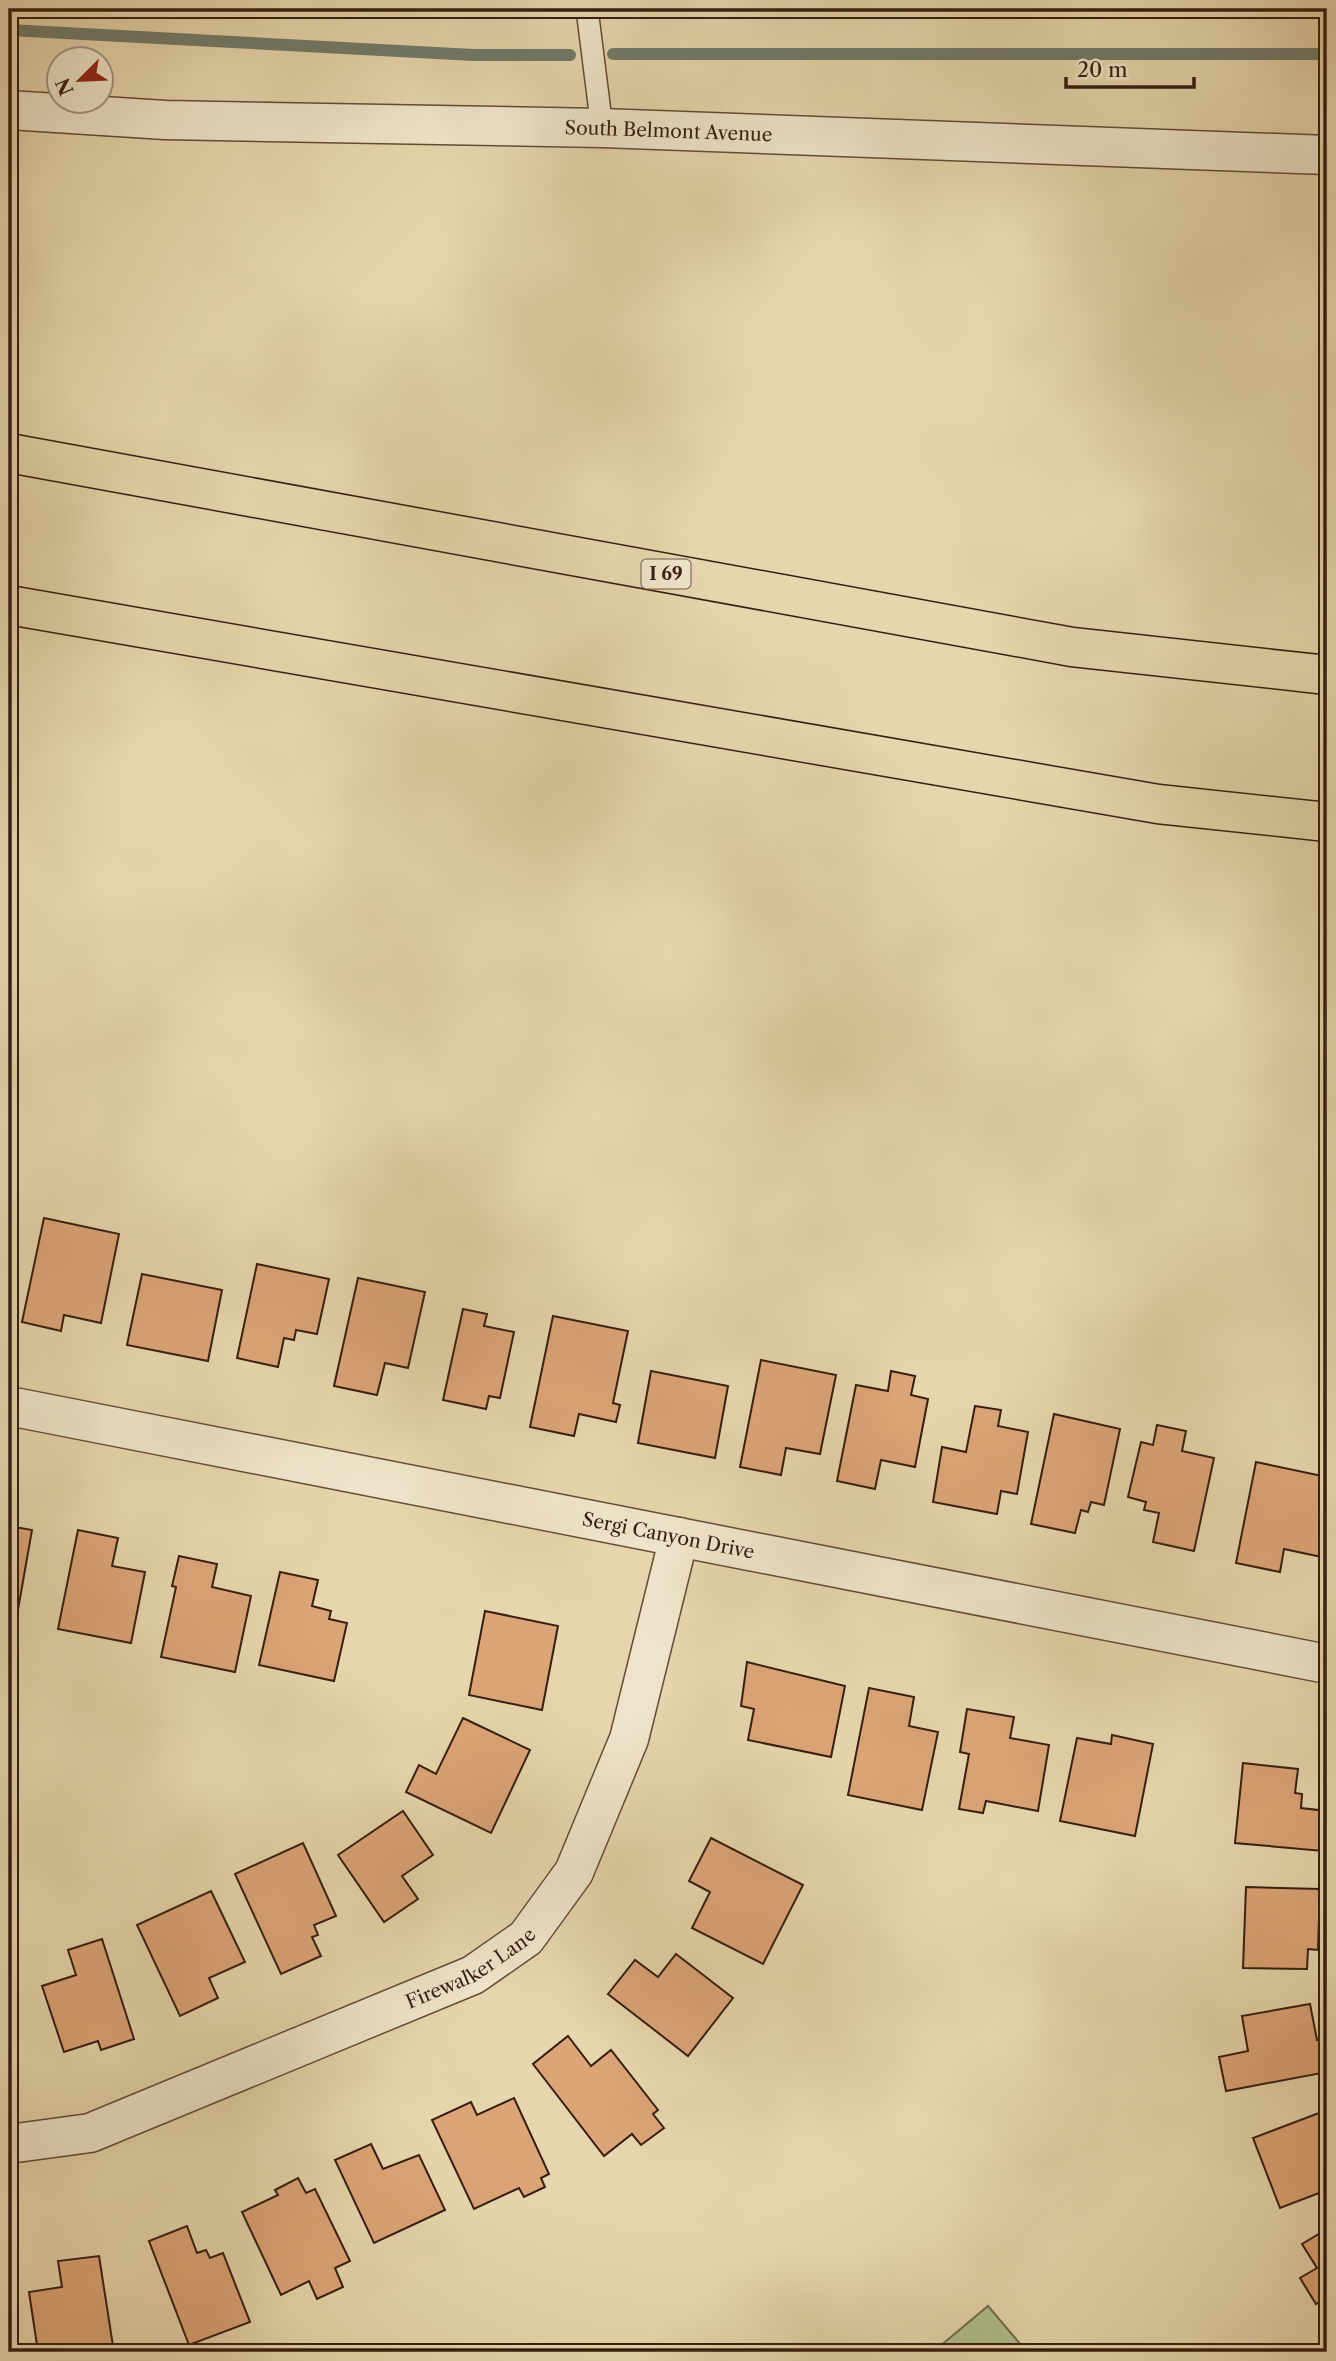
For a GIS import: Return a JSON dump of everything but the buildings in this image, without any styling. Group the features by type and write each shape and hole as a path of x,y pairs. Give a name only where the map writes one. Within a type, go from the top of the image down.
{"highway":[{"name":"I 69","path":"9,453 1072,647 1327,675"},
{"path":"9,605 1144,801 1327,822"}],"street":[{"name":"South Belmont Avenue","path":"9,110 165,120 602,128 1327,155"},
{"name":"Sergi Canyon Drive","path":"9,1406 1327,1664"},
{"name":"Firewalker Lane","path":"9,2144 90,2133 473,1975 526,1938 574,1872 629,1739 679,1537"}],"lane":[{"path":"587,9 602,128"}],"green space":[{"path":"988,2306 1027,2352 933,2352"}],"waterway":[{"path":"9,30 474,55 570,55"},
{"path":"613,54 1327,54"}]}
